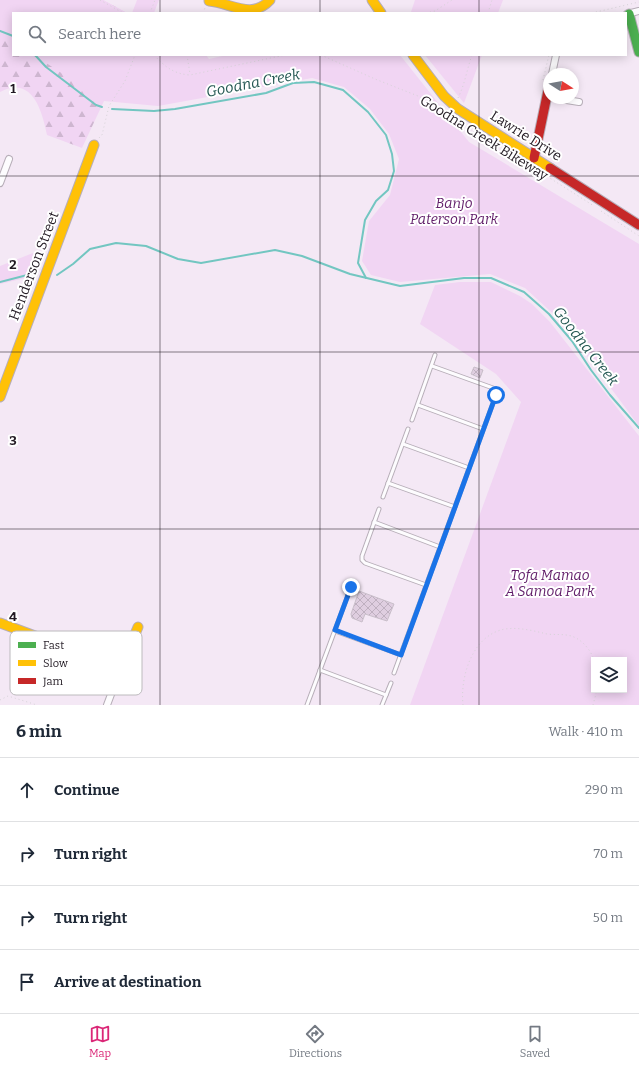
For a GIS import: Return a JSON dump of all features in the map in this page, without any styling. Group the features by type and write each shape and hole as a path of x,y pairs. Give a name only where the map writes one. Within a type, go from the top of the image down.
{"street":[{"path":"209,1 219,0 243,10 256,11 263,9 270,0"},
{"path":"372,0 380,12"},
{"path":"639,11 627,14 639,52"},
{"name":"Lawrie Drive","path":"414,56 444,96 454,105 639,225"},
{"path":"553,68 556,56"},
{"path":"534,158 548,104"},
{"name":"Henderson Street","path":"0,397 94,145"},
{"path":"0,184 9,159"},
{"path":"0,623 22,631"},
{"path":"107,705 111,695"}],"lane":[{"path":"412,420 436,355"},
{"path":"394,673 496,395 495,390 432,366"},
{"path":"418,405 483,429"},
{"path":"383,497 408,429"},
{"path":"403,444 469,468"},
{"path":"388,483 454,507"},
{"path":"379,509 362,556 362,560 365,564 426,586"},
{"path":"374,522 440,547"},
{"path":"307,705 351,587"},
{"path":"335,630 401,655"},
{"path":"320,670 386,695"},
{"path":"382,705 391,682"}],"path":[{"path":"100,0 121,12"},
{"path":"150,12 155,0"},
{"path":"430,12 435,11 452,0"},
{"path":"488,12 492,0"},
{"path":"596,12 639,2"},
{"path":"94,145 102,135 109,106 125,81 135,56"},
{"path":"155,56 165,67 182,74 190,75 280,56"},
{"path":"187,56 190,75"},
{"name":"Goodna Creek Bikeway","path":"323,56 375,80 428,101 446,117 498,145"},
{"path":"454,105 463,87 466,70 472,56"},
{"path":"548,68 549,56"},
{"path":"515,145 519,139 526,142 531,139"},
{"name":"Goodna Creek Bikeway","path":"536,169 595,206"},
{"path":"600,210 639,236"},
{"path":"463,705 462,693 466,668 478,648 498,631 506,629 525,630 573,637 585,645 592,657"},
{"path":"593,705 596,693"},
{"path":"0,700 8,696 36,705"}],"green space":[{"path":"0,0 103,0 125,12 12,12 12,56 119,56 104,101 82,148 47,135 42,115 34,98 28,92 20,88 11,88 0,92"},
{"path":"0,0 103,0 125,12 12,12 12,44 0,38"},
{"path":"137,0 159,0 154,12 132,12"},
{"path":"415,0 503,0 498,12 411,12"},
{"name":"Banjo Paterson Park","path":"36,56 207,56 209,59 222,56 401,56 469,142 639,244 639,426 561,321 525,288 490,274 400,282 371,275 362,261 369,221 390,195 399,159 389,134 370,109 344,87 312,78 158,106 104,101"},
{"path":"426,56 482,56 464,103"},
{"path":"33,253 42,256 34,276 0,284 0,266"},
{"name":"Tofa Mamao A Samoa Park","path":"460,282 491,282 520,296 532,304 550,322 639,436 639,705 410,705 521,402 496,374 420,324 435,285"}],"building":[{"path":"474,367 483,370 480,378 471,374"},
{"path":"359,591 394,604 387,621 365,614 362,622 352,618 351,614"}],"waterway":[{"name":"Goodna Creek","path":"0,31 12,36"},
{"name":"Goodna Creek","path":"36,56 46,67 96,105 102,107"},
{"name":"Goodna Creek","path":"112,109 154,111 175,109 266,93 293,83 314,82 343,90 368,112 386,135 392,154 394,171 388,190 376,201 365,220 358,263 366,278"},
{"name":"Goodna Creek","path":"57,275 73,264 90,249 116,243 146,246 178,259 201,263 275,250 302,256 350,274 400,286 464,278 491,278 524,292 549,314 572,341 610,395 639,428"},
{"path":"0,282 35,273"}],"traffic: fast":[{"path":"629,14 639,52"}],"traffic: slow":[{"path":"209,1 249,10 263,6 270,0"},
{"path":"372,0 380,12"},
{"path":"414,56 444,96 458,109 550,168"},
{"path":"0,397 94,145"},
{"path":"0,623 22,631"},
{"path":"136,631 138,627"}],"traffic: jam":[{"path":"534,158 545,104"},
{"path":"550,168 639,225"}],"route":[{"path":"351,587 335,630 401,655 496,395"}]}
